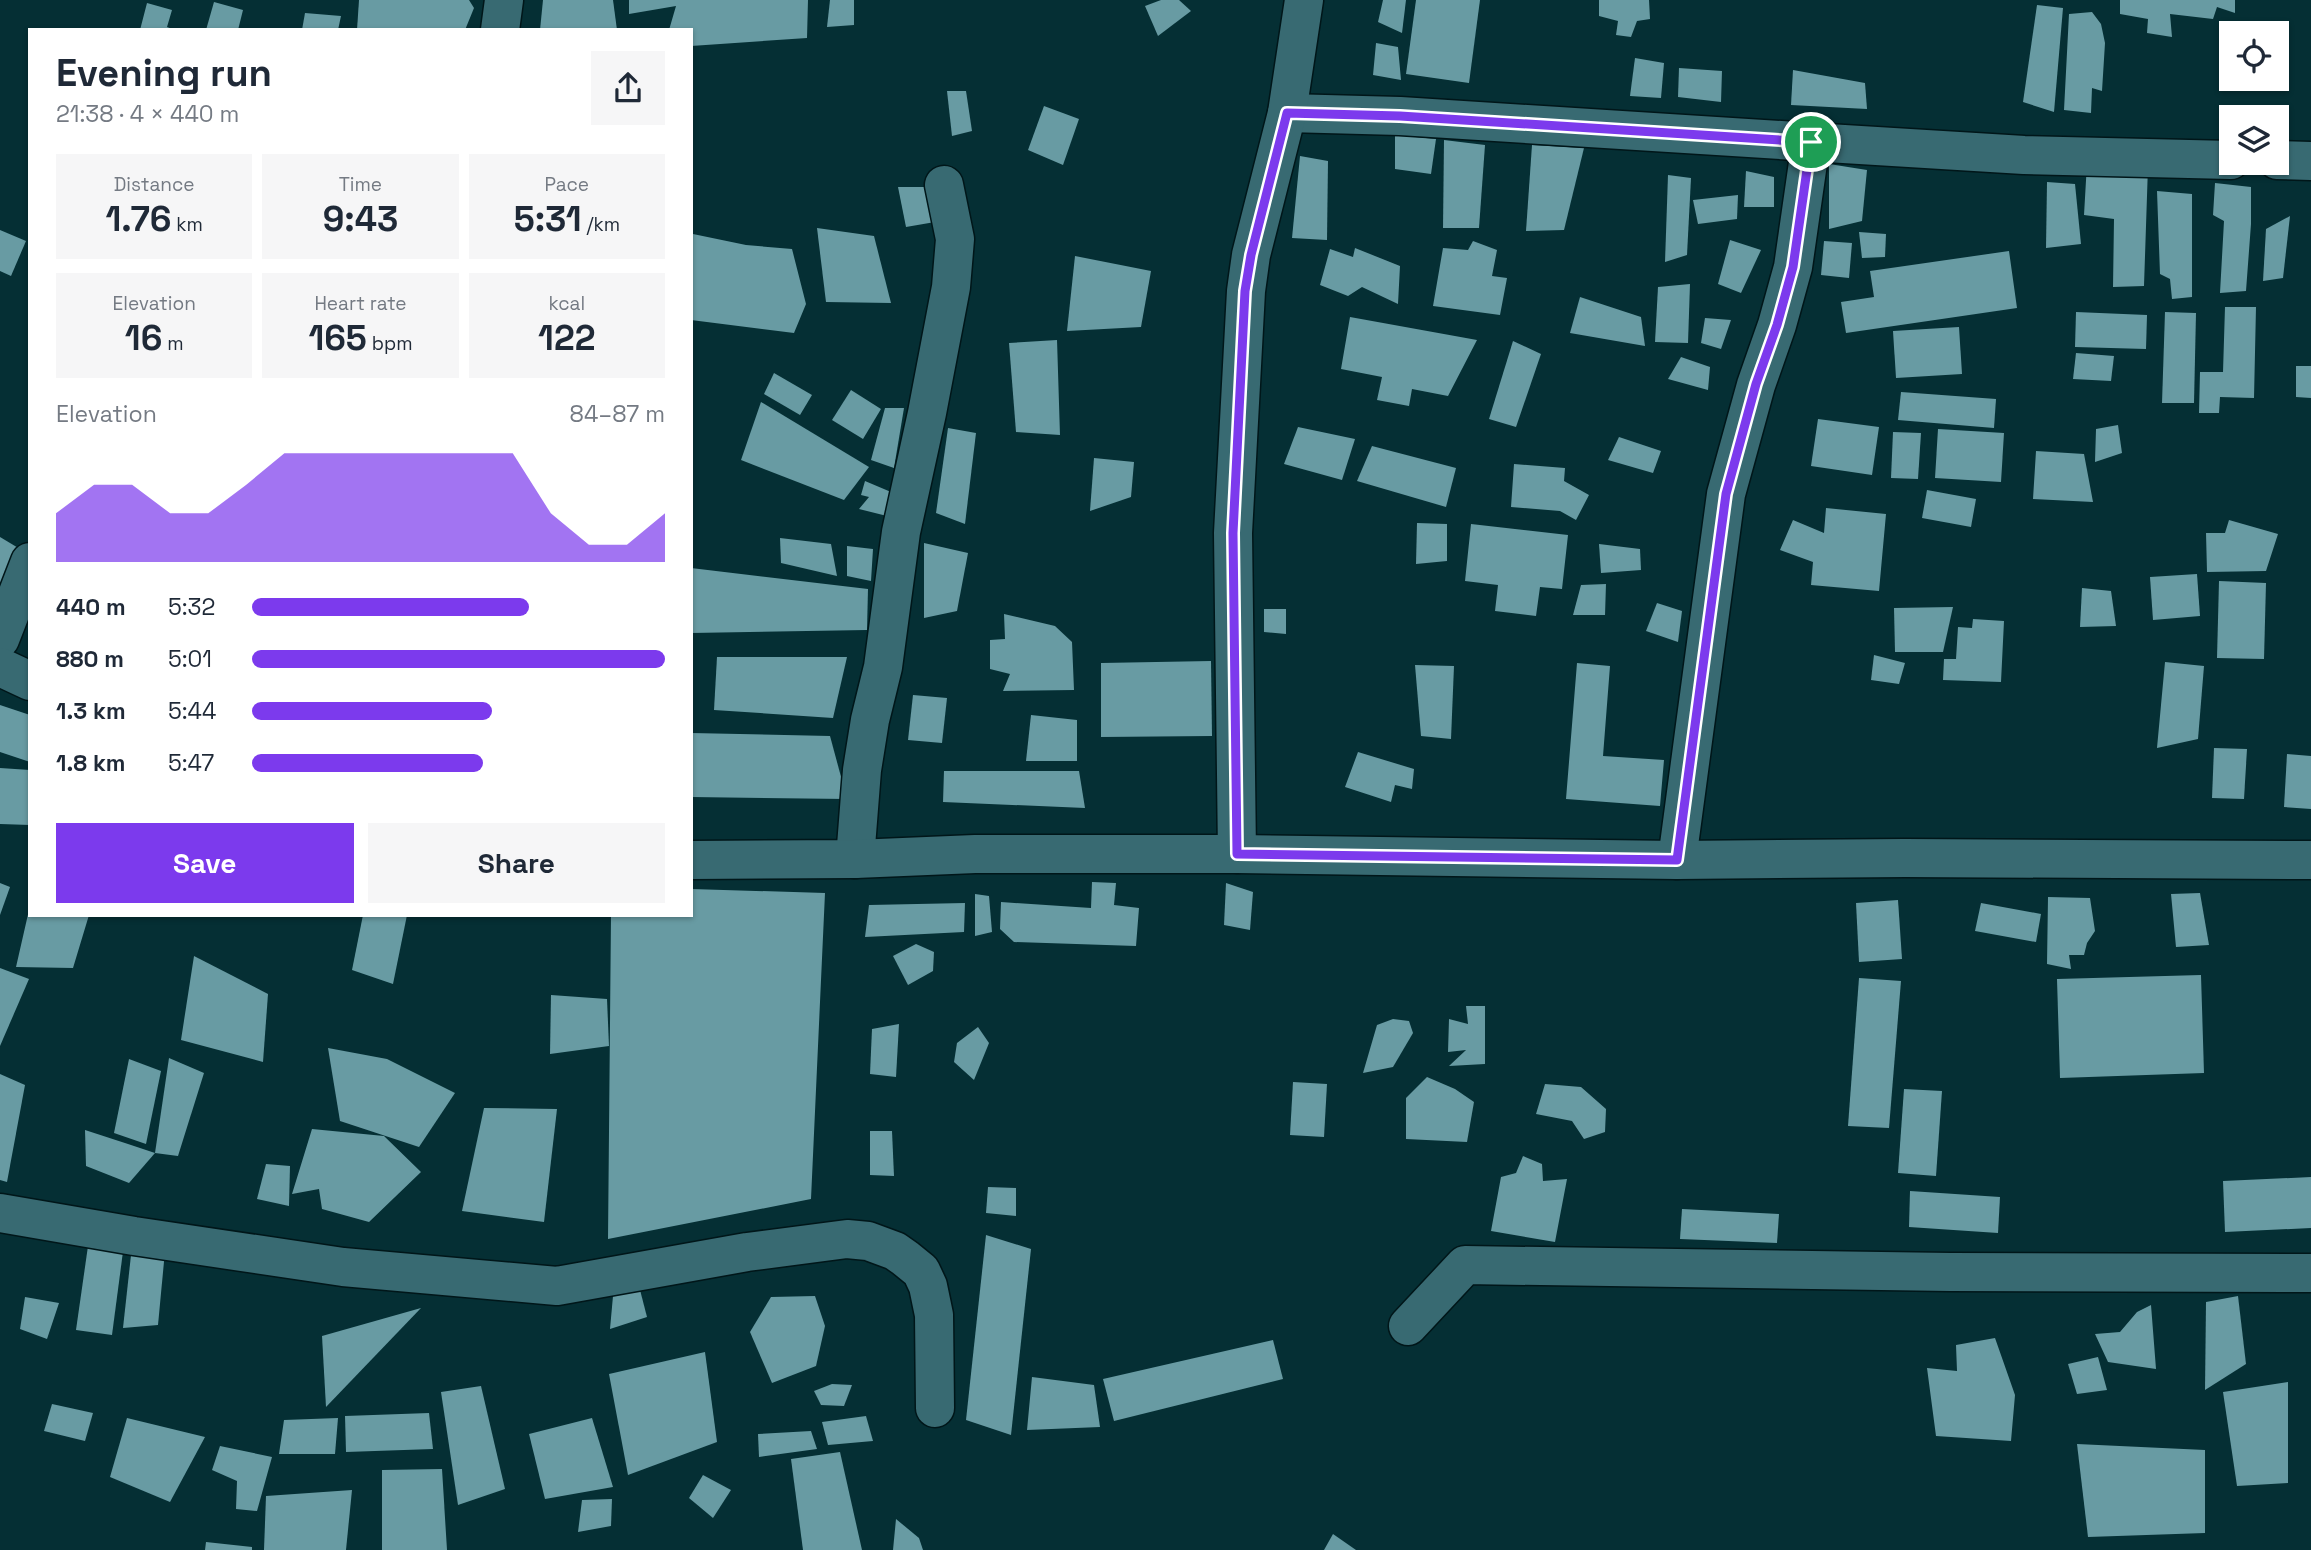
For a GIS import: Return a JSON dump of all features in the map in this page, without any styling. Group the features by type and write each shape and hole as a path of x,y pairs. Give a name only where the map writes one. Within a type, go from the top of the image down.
{"street":[{"path":"500,28 504,0"},
{"path":"1237,854 1233,533 1245,291 1251,255 1287,113 1304,0"},
{"path":"1287,113 1400,116 2024,155 2219,160"},
{"path":"1677,860 1726,494 1756,384 1777,325 1793,267 1811,142"},
{"path":"2289,160 2311,161"},
{"path":"855,859 862,770 870,720 883,667 901,532 951,287 955,239 944,186"},
{"path":"0,639 28,567"},
{"path":"0,667 28,680"},
{"path":"693,860 855,859 975,854 1237,854 1677,860 2311,860"},
{"path":"0,1213 342,1267 557,1286 747,1252 847,1240 868,1241 895,1251 905,1258 921,1271 928,1286 934,1315 935,1408"},
{"path":"1408,1326 1465,1265 1950,1272 2311,1273"}],"building":[{"path":"359,0 469,0 474,8 466,28 357,28"},
{"path":"543,0 613,0 617,28 540,28"},
{"path":"629,0 808,0 807,38 693,46 693,28 670,28 676,6 629,14"},
{"path":"830,0 854,0 854,25 827,27"},
{"path":"1161,0 1179,0 1191,11 1158,36 1145,6"},
{"path":"1383,0 1406,0 1402,33 1378,22"},
{"path":"1416,0 1480,0 1469,83 1406,74"},
{"path":"1599,0 1649,0 1650,19 1637,21 1631,37 1616,35 1618,21 1599,16"},
{"path":"2120,0 2235,0 2235,13 2217,7 2213,19 2170,14 2172,37 2147,33 2148,19 2120,14"},
{"path":"214,2 243,10 238,28 207,28"},
{"path":"147,3 172,10 167,27 170,28 141,28"},
{"path":"2037,5 2063,8 2054,112 2023,102"},
{"path":"2092,12 2101,24 2105,43 2102,91 2092,88 2091,113 2064,110 2069,14"},
{"path":"305,13 341,16 338,28 302,28"},
{"path":"1376,43 1398,47 1401,80 1373,75"},
{"path":"1635,58 1664,63 1661,98 1630,96"},
{"path":"1679,68 1722,71 1721,102 1678,97"},
{"path":"1793,70 1865,83 1867,109 1791,105"},
{"path":"947,91 966,91 972,131 952,136"},
{"path":"1044,106 1079,119 1063,165 1028,150"},
{"path":"1395,135 1436,139 1431,174 1395,169"},
{"path":"1444,140 1485,145 1479,228 1443,228"},
{"path":"1532,145 1584,148 1564,230 1526,231"},
{"path":"1300,156 1328,161 1327,240 1292,238"},
{"path":"2087,163 2148,166 2144,286 2113,287 2114,219 2084,215"},
{"path":"1829,164 1867,170 1862,221 1829,229"},
{"path":"1746,171 1774,177 1774,207 1744,207"},
{"path":"1668,175 1691,178 1687,255 1665,262"},
{"path":"2047,182 2075,184 2081,244 2046,248"},
{"path":"2215,183 2251,187 2246,291 2220,293 2224,221 2213,215"},
{"path":"898,187 930,187 935,222 906,227"},
{"path":"2157,191 2192,194 2192,297 2172,299 2170,279 2160,274"},
{"path":"1738,195 1737,219 1698,224 1693,200"},
{"path":"2290,216 2283,278 2263,281 2266,229"},
{"path":"817,228 874,236 891,303 826,302"},
{"path":"0,230 26,241 11,276 0,271"},
{"path":"1859,232 1886,234 1885,257 1862,258"},
{"path":"693,234 746,245 792,249 806,304 794,333 693,320"},
{"path":"1730,240 1761,250 1741,293 1718,284"},
{"path":"1473,241 1497,250 1492,276 1507,278 1500,315 1433,306 1443,248 1468,250"},
{"path":"1824,241 1852,243 1849,278 1821,275"},
{"path":"1355,248 1400,266 1398,304 1362,287 1348,296 1320,285 1330,249 1353,257"},
{"path":"2009,251 2017,308 1846,333 1841,302 1874,297 1870,271"},
{"path":"1075,256 1151,271 1141,327 1067,331"},
{"path":"1690,284 1688,343 1655,342 1658,287"},
{"path":"1580,297 1641,317 1645,346 1570,333"},
{"path":"2225,307 2256,307 2254,398 2220,397 2219,413 2199,413 2200,372 2223,372"},
{"path":"2076,312 2147,315 2146,349 2075,347"},
{"path":"2165,312 2196,313 2194,403 2162,403"},
{"path":"1350,317 1477,340 1448,396 1412,389 1409,406 1377,400 1382,377 1341,369"},
{"path":"1705,318 1731,320 1721,349 1701,343"},
{"path":"1959,327 1962,374 1896,378 1893,331"},
{"path":"1057,340 1060,435 1016,432 1009,343"},
{"path":"1513,341 1541,354 1516,427 1489,419"},
{"path":"2076,353 2114,356 2111,381 2073,379"},
{"path":"1681,357 1710,367 1708,390 1668,379"},
{"path":"2296,366 2311,366 2311,398 2296,397"},
{"path":"774,373 812,395 800,415 764,394"},
{"path":"851,390 881,409 863,439 832,420"},
{"path":"1901,392 1996,399 1994,428 1898,420"},
{"path":"761,402 869,467 844,500 741,460"},
{"path":"885,408 904,408 894,468 871,460"},
{"path":"1818,419 1879,427 1872,475 1811,466"},
{"path":"2118,425 2122,453 2095,462 2096,429"},
{"path":"1298,427 1355,439 1342,480 1284,464"},
{"path":"948,428 976,433 965,524 936,513"},
{"path":"1938,429 2004,433 2001,482 1935,478"},
{"path":"1893,432 1921,433 1918,479 1891,478"},
{"path":"1619,437 1661,451 1653,473 1608,460"},
{"path":"1372,446 1456,468 1446,507 1357,481"},
{"path":"2036,451 2084,454 2093,502 2033,499"},
{"path":"1094,458 1134,462 1131,497 1090,511"},
{"path":"1514,464 1565,468 1564,481 1589,495 1576,520 1560,511 1511,507"},
{"path":"865,481 891,492 887,516 859,509 869,497 861,495"},
{"path":"1927,490 1976,499 1971,527 1922,518"},
{"path":"1826,508 1886,514 1879,591 1811,585 1813,562 1780,550 1793,520 1824,533"},
{"path":"2229,520 2278,534 2266,571 2207,572 2206,533 2225,533"},
{"path":"1417,523 1447,524 1447,561 1416,564"},
{"path":"1471,524 1568,535 1562,589 1540,587 1536,616 1495,611 1498,585 1465,581"},
{"path":"0,537 25,552 0,593"},
{"path":"780,538 831,544 837,576 781,563"},
{"path":"924,543 968,553 957,611 924,618"},
{"path":"1599,544 1640,549 1641,570 1601,573"},
{"path":"847,546 873,549 871,581 847,576"},
{"path":"693,568 868,589 867,630 693,633"},
{"path":"2197,574 2200,616 2153,620 2150,577"},
{"path":"2219,581 2266,583 2264,659 2217,658"},
{"path":"1606,584 1605,615 1573,615 1581,585"},
{"path":"2082,588 2111,591 2116,626 2080,627"},
{"path":"1657,603 1682,611 1678,642 1646,631"},
{"path":"1953,607 1943,652 1895,652 1894,608"},
{"path":"1264,609 1286,609 1286,634 1264,632"},
{"path":"1004,614 1055,626 1072,642 1074,690 1003,691 1010,674 990,669 990,640 1005,639"},
{"path":"1973,619 2004,621 2001,682 1943,680 1944,659 1956,659 1958,627 1972,628"},
{"path":"1874,655 1905,663 1899,684 1871,680"},
{"path":"717,657 847,657 833,718 714,710"},
{"path":"1211,661 1212,736 1101,737 1101,663"},
{"path":"2165,662 2204,666 2198,739 2157,748"},
{"path":"1577,663 1610,666 1603,756 1664,760 1660,806 1566,799"},
{"path":"1415,665 1454,666 1451,739 1421,736"},
{"path":"913,695 947,698 942,743 908,740"},
{"path":"0,705 28,714 28,761 0,752"},
{"path":"1031,715 1077,720 1077,761 1026,761"},
{"path":"693,733 830,736 847,799 693,797"},
{"path":"2214,748 2247,749 2244,799 2212,798"},
{"path":"1358,752 1414,769 1412,789 1395,785 1391,802 1345,787"},
{"path":"2287,754 2311,756 2311,809 2284,807"},
{"path":"0,768 28,770 28,825 0,824"},
{"path":"944,771 1079,771 1085,808 943,802"},
{"path":"1092,882 1116,883 1114,905 1139,908 1136,946 1014,942 1000,929 1001,902 1091,908"},
{"path":"0,883 10,887 0,915"},
{"path":"1226,883 1253,892 1250,930 1224,925"},
{"path":"693,889 825,893 811,1199 608,1239 611,917 693,917"},
{"path":"2200,893 2209,945 2176,947 2171,894"},
{"path":"975,894 989,896 992,932 975,936"},
{"path":"2048,897 2090,898 2095,931 2087,943 2084,955 2069,955 2071,969 2047,964"},
{"path":"1898,900 1902,959 1859,962 1856,903"},
{"path":"965,903 964,932 865,937 869,905"},
{"path":"1981,903 2041,914 2036,942 1975,931"},
{"path":"28,914 28,917 88,917 73,968 16,967"},
{"path":"363,917 407,917 393,984 352,970"},
{"path":"916,944 934,952 933,971 908,985 893,956"},
{"path":"194,956 268,994 263,1062 181,1040"},
{"path":"0,968 29,979 0,1046"},
{"path":"2201,975 2204,1073 2060,1078 2057,979"},
{"path":"1859,978 1901,981 1889,1128 1848,1126"},
{"path":"551,995 607,999 609,1046 550,1054"},
{"path":"1466,1006 1485,1006 1485,1064 1449,1066 1466,1050 1448,1052 1449,1019 1468,1024"},
{"path":"1393,1019 1409,1021 1413,1033 1393,1067 1363,1073 1377,1025"},
{"path":"899,1024 896,1077 870,1074 872,1029"},
{"path":"978,1027 989,1043 974,1080 954,1062 957,1043"},
{"path":"328,1048 387,1059 455,1093 419,1147 340,1121"},
{"path":"169,1058 204,1073 178,1156 155,1153"},
{"path":"129,1059 161,1071 146,1144 114,1133"},
{"path":"0,1074 25,1085 7,1182 0,1180"},
{"path":"1427,1077 1455,1089 1474,1102 1467,1142 1406,1139 1406,1098"},
{"path":"1293,1082 1327,1084 1324,1137 1290,1135"},
{"path":"1545,1084 1581,1087 1606,1109 1605,1132 1584,1139 1572,1121 1536,1114"},
{"path":"1904,1089 1942,1091 1936,1176 1898,1173"},
{"path":"484,1108 557,1109 544,1222 462,1211"},
{"path":"312,1129 384,1136 421,1172 369,1222 322,1209 319,1189 292,1194"},
{"path":"85,1130 155,1153 129,1183 86,1166"},
{"path":"870,1131 892,1131 894,1176 870,1175"},
{"path":"1523,1156 1542,1164 1543,1181 1567,1179 1555,1242 1491,1231 1501,1177 1516,1173"},
{"path":"266,1164 290,1166 289,1206 257,1199"},
{"path":"2311,1177 2311,1228 2225,1232 2223,1181"},
{"path":"988,1187 1016,1188 1016,1216 986,1213"},
{"path":"1910,1191 2000,1197 1998,1233 1909,1227"},
{"path":"1682,1209 1779,1214 1777,1243 1680,1239"},
{"path":"986,1235 1031,1249 1011,1435 966,1420"},
{"path":"89,1239 124,1244 112,1335 76,1330"},
{"path":"132,1246 165,1251 158,1325 123,1328"},
{"path":"639,1286 647,1317 610,1329 613,1296"},
{"path":"815,1296 825,1326 816,1366 772,1383 750,1332 771,1297"},
{"path":"2238,1296 2246,1364 2205,1390 2206,1302"},
{"path":"25,1297 59,1303 47,1339 20,1329"},
{"path":"2151,1305 2156,1369 2108,1362 2095,1334 2120,1332 2137,1312"},
{"path":"421,1308 326,1407 322,1336"},
{"path":"1995,1338 2015,1395 2011,1441 1936,1436 1927,1368 1957,1371 1956,1345"},
{"path":"1273,1340 1283,1379 1114,1421 1103,1379"},
{"path":"705,1352 717,1442 628,1475 609,1374"},
{"path":"2098,1357 2107,1390 2077,1394 2068,1364"},
{"path":"1032,1377 1094,1385 1100,1427 1027,1430"},
{"path":"2288,1382 2288,1483 2237,1486 2223,1392"},
{"path":"832,1384 852,1385 844,1406 821,1405 814,1391"},
{"path":"481,1386 505,1489 458,1505 441,1392"},
{"path":"52,1404 93,1413 85,1441 44,1431"},
{"path":"429,1413 433,1449 346,1452 345,1416"},
{"path":"866,1416 873,1441 828,1445 822,1422"},
{"path":"127,1418 205,1437 170,1502 110,1477"},
{"path":"338,1418 335,1454 279,1454 284,1420"},
{"path":"592,1418 613,1487 545,1499 529,1434"},
{"path":"811,1431 817,1449 759,1457 758,1434"},
{"path":"2077,1444 2205,1450 2205,1533 2088,1537"},
{"path":"220,1446 272,1457 257,1511 236,1509 237,1481 212,1470"},
{"path":"840,1452 862,1550 803,1550 791,1459"},
{"path":"442,1469 447,1550 382,1550 382,1470"},
{"path":"703,1475 731,1490 713,1518 689,1498"},
{"path":"352,1490 346,1550 264,1550 266,1496"},
{"path":"612,1499 611,1526 578,1532 582,1500"},
{"path":"896,1519 919,1538 923,1550 893,1550"},
{"path":"1333,1534 1356,1550 1324,1550"},
{"path":"206,1542 252,1547 252,1550 205,1550"}],"route":[{"path":"1287,113 1400,116 1811,142 1793,267 1777,325 1756,384 1726,494 1677,860 1237,854 1233,533 1245,291 1251,255 1287,113"}]}
